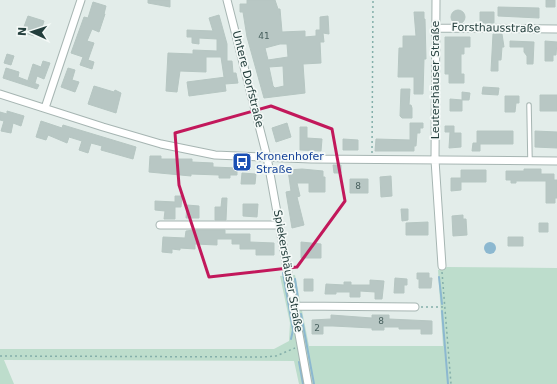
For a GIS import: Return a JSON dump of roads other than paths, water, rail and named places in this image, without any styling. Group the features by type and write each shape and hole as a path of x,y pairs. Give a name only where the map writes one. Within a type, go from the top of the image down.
{"street":[{"path":"45,108 81,0"},
{"name":"Untere Dorfstraße","path":"227,0 268,158"},
{"name":"Leutershäuser Straße","path":"436,0 435,160 442,266"},
{"name":"Forsthausstraße","path":"436,28 557,29"},
{"path":"0,94 161,144 215,155 268,158 557,161"},
{"name":"Spiekershäuser Straße","path":"268,158 308,384"},
{"path":"160,225 280,225"},
{"path":"294,306 415,307"}],"lane":[{"path":"529,105 530,161"}],"water":[{"path":"488,242 492,242 496,248 492,254 488,254 484,250 484,246"}],"waterway":[{"path":"283,273 293,330 291,339"},
{"path":"439,277 442,304"},
{"path":"295,279 298,299"},
{"path":"442,311 448,384"},
{"path":"301,314 314,384"},
{"path":"299,362 303,384"}],"place":[{"name":"Kronenhofer Straße","path":"242,162"}]}
